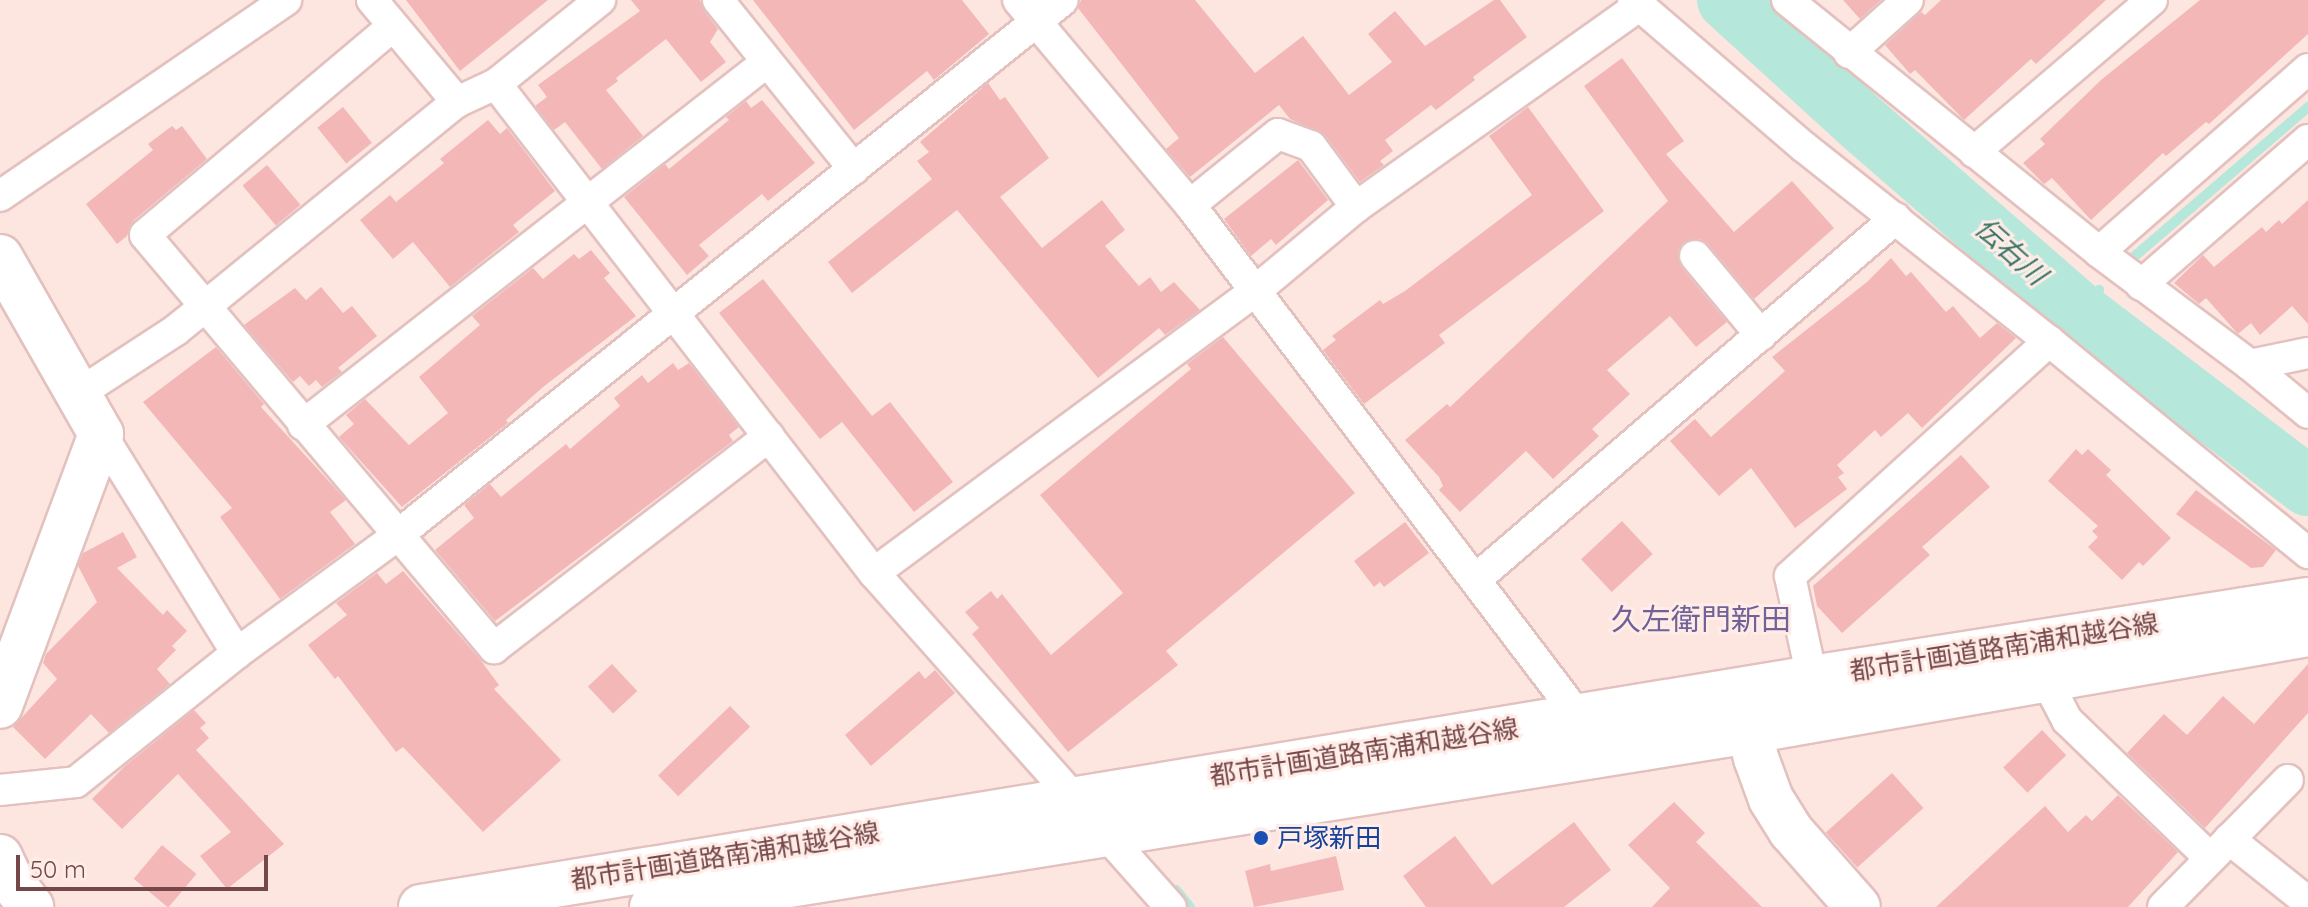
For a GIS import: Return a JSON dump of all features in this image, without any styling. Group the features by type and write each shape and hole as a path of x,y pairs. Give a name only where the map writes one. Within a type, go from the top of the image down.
{"street":[{"path":"0,196 286,0"},
{"path":"372,0 457,102"},
{"path":"78,394 207,306 457,102 496,84 600,0"},
{"path":"718,0 854,169"},
{"path":"0,790 76,782 237,653 398,535 854,169 1027,11 1063,0"},
{"path":"1787,0 2099,252 2250,365 2308,413"},
{"path":"1849,53 1908,0"},
{"path":"1974,152 2152,0"},
{"path":"874,573 1254,292 1356,207 1636,3 1804,147 2049,341 2308,553"},
{"path":"1027,11 1190,205 1579,717"},
{"path":"393,26 145,235 494,648 769,436"},
{"path":"303,425 767,62"},
{"path":"2099,252 2308,69"},
{"path":"496,84 874,573 1171,907"},
{"path":"1190,205 1278,134 1311,146 1356,207"},
{"path":"2141,285 2308,140"},
{"path":"1475,580 1896,218"},
{"path":"1695,256 1761,335"},
{"path":"0,257 101,434 237,653"},
{"path":"1812,678 1790,576 2049,341"},
{"path":"2250,365 2308,353"},
{"path":"0,706 101,434"},
{"name":"都市計画道路南浦和越谷線","path":"652,907 1104,833 1745,711 2037,660 2308,600"},
{"name":"都市計画道路南浦和越谷線","path":"421,907 1579,717 1745,711 1812,678 2308,634"},
{"path":"2037,660 2067,720 2219,848 2308,902"},
{"path":"1745,711 1771,799 1791,831 1858,907"},
{"path":"2163,907 2288,780"},
{"path":"0,857 11,881 31,907"}],"building":[{"path":"406,0 548,0 460,71"},
{"path":"631,0 700,0 704,11 718,29 710,42 726,62 701,82 666,39 616,78 618,81 606,90 643,136 602,169 565,122 554,130 535,106 547,97 538,85 640,11"},
{"path":"753,0 962,0 989,34 934,80 927,71 854,130"},
{"path":"1081,0 1195,0 1255,73 1303,36 1349,95 1392,62 1368,34 1395,11 1425,46 1494,0 1500,0 1527,37 1473,77 1475,80 1436,110 1431,105 1385,140 1393,151 1380,161 1384,165 1360,182 1325,135 1290,119 1279,105 1190,177 1166,149 1179,138 1078,8"},
{"path":"1843,0 1881,0 1860,19"},
{"path":"1941,0 2106,0 2036,64 2031,59 1964,120 1915,70 1910,74 1885,45 1921,12 1925,15"},
{"path":"2200,0 2308,0 2308,34 2209,124 2206,122 2166,156 2163,153 2091,220 2052,178 2044,184 2023,163 2045,144 2040,139 2101,80"},
{"path":"1622,58 1684,141 1666,154 1734,232 1792,181 1834,228 1754,299 1708,244 1700,239 1684,242 1678,251 1681,267 1727,322 1696,347 1670,316 1607,370 1630,394 1592,429 1599,436 1553,479 1526,451 1460,512 1439,490 1443,486 1439,477 1405,440 1447,404 1450,407 1668,201 1584,86"},
{"path":"988,83 1000,100 1005,97 1049,158 1000,197 1042,248 1102,200 1125,230 1105,246 1139,286 1150,277 1161,292 1174,282 1200,310 1165,335 1159,328 1098,378 957,210 852,293 828,262 932,179 917,161 929,152 920,142"},
{"path":"762,100 815,163 768,201 762,194 699,245 709,256 687,275 624,197 665,164 669,169 729,120 726,117 746,101 751,108"},
{"path":"343,107 372,143 346,164 317,128"},
{"path":"1528,107 1604,211 1439,335 1445,343 1364,404 1323,350 1336,340 1332,336 1380,300 1383,304 1405,291 1532,195 1489,136"},
{"path":"488,120 500,134 507,128 555,191 513,225 519,232 450,287 413,242 393,259 360,220 390,195 396,202 444,163 440,159"},
{"path":"172,126 176,130 182,126 207,159 133,221 127,236 117,244 86,204 153,150 148,144"},
{"path":"1298,160 1328,200 1276,245 1271,239 1251,256 1224,219"},
{"path":"267,165 300,205 276,225 242,186"},
{"path":"2308,200 2308,324 2292,306 2260,335 2251,323 2238,334 2206,298 2199,304 2174,283 2203,255 2214,267 2262,227 2266,232 2279,220 2282,224"},
{"path":"591,250 610,273 604,278 636,316 543,387 506,420 508,423 402,507 339,437 354,424 346,415 365,399 409,445 448,413 419,377 480,325 472,316 533,268 543,279 574,254 579,259"},
{"path":"1891,258 1906,276 1911,272 1946,312 1953,306 1980,338 1997,323 2016,338 1922,428 1908,413 1881,437 1875,430 1837,465 1844,473 1838,477 1847,489 1795,528 1751,468 1719,496 1670,441 1695,419 1711,437 1785,371 1772,357 1867,282"},
{"path":"763,279 872,416 890,402 953,482 914,512 842,422 820,439 719,313"},
{"path":"321,287 343,313 352,306 377,336 338,368 342,372 322,387 316,380 309,386 300,376 293,382 244,325 295,288 306,300"},
{"path":"1223,337 1355,493 1166,651 1178,665 1068,752 972,634 979,628 965,612 991,591 997,599 1002,594 1051,655 1123,593 1040,495 1191,369 1187,364"},
{"path":"216,347 264,404 261,407 346,500 330,512 355,544 280,599 220,517 232,508 143,402"},
{"path":"673,363 678,370 689,363 739,427 729,435 733,441 495,621 435,550 474,518 464,505 490,484 501,497 566,444 570,449 620,406 614,398 642,375 648,383"},
{"path":"2076,449 2082,455 2088,449 2111,470 2106,475 2171,538 2143,566 2139,562 2122,580 2088,547 2098,537 2092,531 2098,526 2048,481"},
{"path":"1961,455 1990,487 1922,547 1930,555 1842,633 1817,606 1813,586"},
{"path":"2196,490 2276,550 2263,567 2251,568 2176,514"},
{"path":"1622,521 1653,554 1612,592 1581,559"},
{"path":"1405,522 1429,553 1384,587 1380,582 1374,587 1354,561"},
{"path":"123,532 137,557 117,568 163,615 167,610 187,631 172,646 176,650 157,669 170,684 109,733 91,714 45,759 13,727 57,679 43,663 46,654 97,602 78,566 83,553"},
{"path":"403,571 479,658 499,685 494,689 561,760 483,832 403,747 396,752 338,676 335,679 308,645 347,615 336,603 377,573 386,584"},
{"path":"612,664 637,691 613,714 588,687"},
{"path":"2308,664 2308,713 2205,828 2127,753 2164,714 2187,735 2223,696 2254,724"},
{"path":"935,670 955,693 871,766 845,735 919,671 925,679"},
{"path":"730,706 750,727 678,796 658,775"},
{"path":"194,710 206,723 200,728 209,738 196,750 284,844 227,889 200,856 231,832 178,774 122,829 92,799 125,766"},
{"path":"2042,730 2066,755 2027,793 2003,768"},
{"path":"1892,773 1923,808 1857,867 1826,833"},
{"path":"2118,795 2178,852 2128,907 1936,907 2045,806 2068,832 2086,815 2092,821"},
{"path":"1674,802 1705,833 1696,842 1762,907 1652,907 1670,888 1628,845"},
{"path":"1574,822 1611,870 1564,907 1426,907 1403,876 1455,836 1492,885"},
{"path":"162,845 196,874 169,907 134,879"},
{"path":"1336,856 1344,890 1254,907 1245,871 1270,864 1271,871"}],"waterway":[{"name":"伝右川","path":"1727,0 1864,125 2078,311 2308,486"},
{"path":"2128,262 2308,107"},
{"path":"2078,311 2099,290"},
{"path":"1176,890 1190,907"}],"place":[{"name":"戸塚新田","path":"1261,838"}],"district":[{"name":"久左衛門新田","path":"1701,619"}]}
